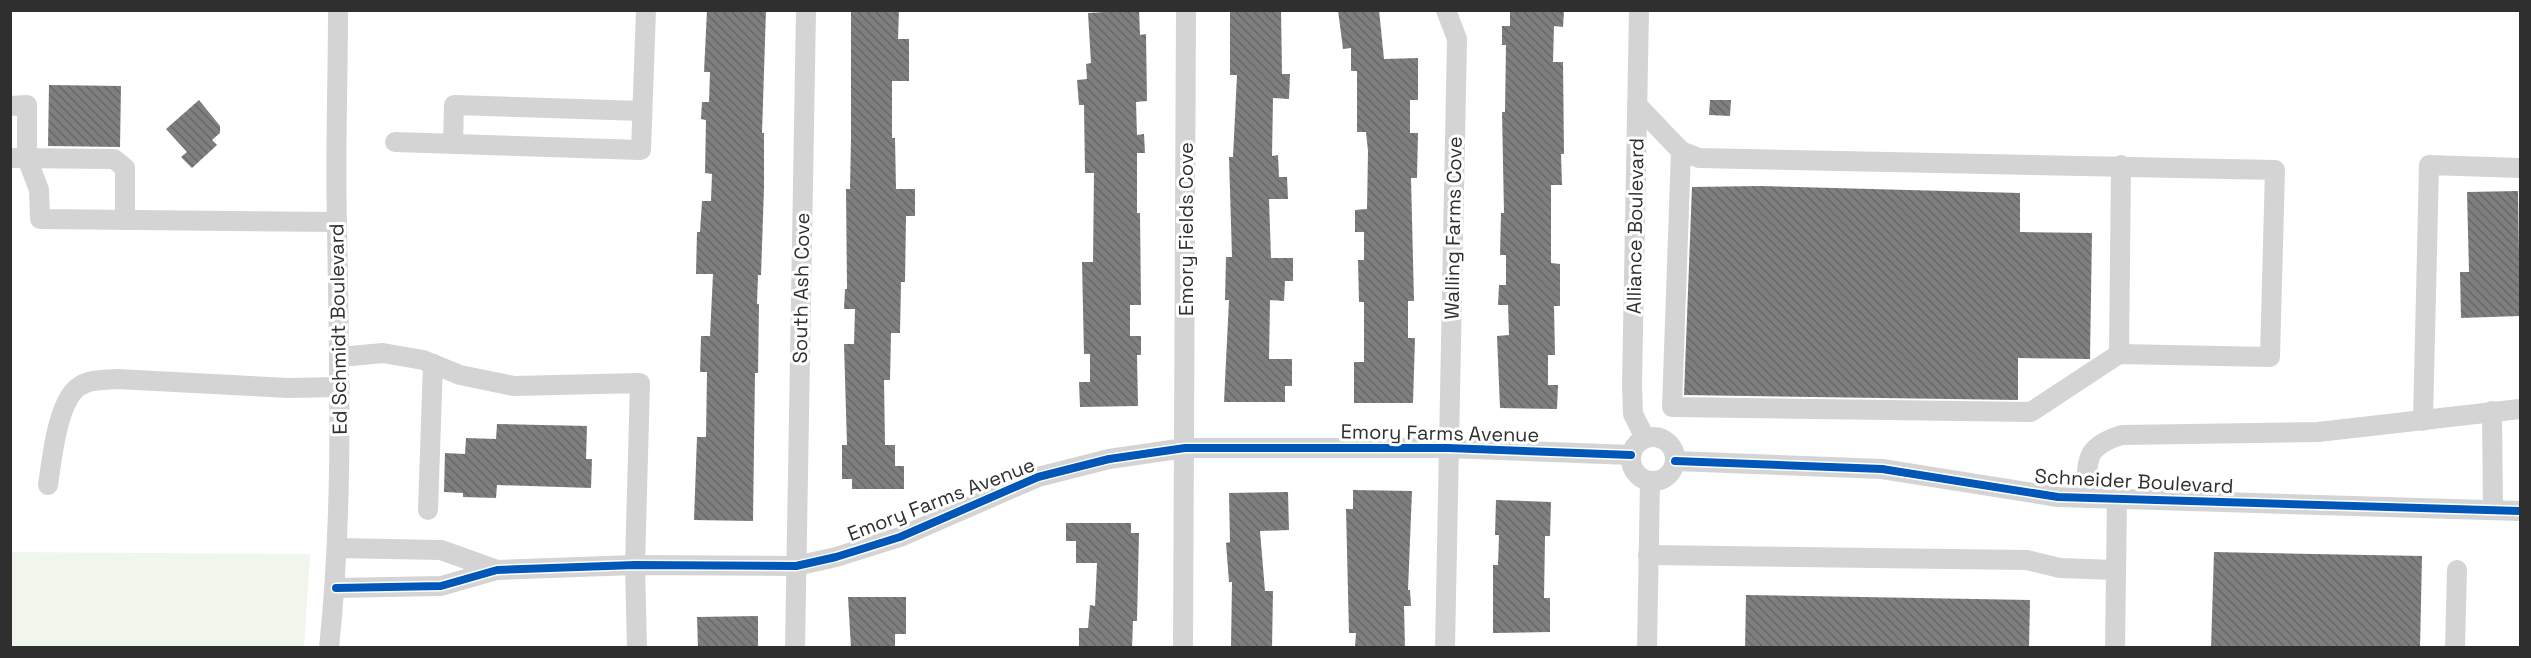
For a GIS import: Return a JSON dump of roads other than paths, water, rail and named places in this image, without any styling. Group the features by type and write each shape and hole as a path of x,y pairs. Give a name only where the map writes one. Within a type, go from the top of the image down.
{"street":[{"name":"Ed Schmidt Boulevard","path":"329,648 336,588 340,387 337,222 338,10"},
{"path":"395,142 641,150 646,10"},
{"name":"South Ash Cove","path":"795,648 806,10"},
{"name":"Emory Fields Cove","path":"1183,648 1186,10"},
{"name":"Walling Farms Cove","path":"1445,648 1457,39 1446,10"},
{"name":"Alliance Boulevard","path":"1639,10 1632,385 1633,414 1645,438"},
{"path":"10,106 27,105 19,158 39,190 40,219 337,222"},
{"path":"453,143 454,105 642,111"},
{"path":"1637,105 1682,151 1699,158 2275,170 2270,357 2119,354 2031,412 1672,407 1682,151"},
{"path":"19,158 114,159 125,168 125,220"},
{"path":"2119,354 2121,165"},
{"path":"2423,421 2429,165 2520,168"},
{"path":"340,357 383,353 433,364 460,375 514,386 640,383 636,565 637,648"},
{"path":"428,510 433,364"},
{"path":"48,485 56,437 68,398 78,387 93,380 117,379 288,388 340,387"},
{"path":"2086,498 2089,457 2102,441 2122,435 2318,432 2520,409"},
{"path":"2492,411 2493,510"},
{"path":"1652,437 1666,441 1672,447 1676,461 1670,475 1657,482 1650,482 1643,480 1632,469 1630,455 1638,442 1652,437"},
{"name":"Emory Farms Avenue","path":"336,588 441,586 497,570 636,565 796,566 836,558 900,537 1038,477 1109,459 1185,448 1448,448 1630,455"},
{"name":"Schneider Boulevard","path":"1676,461 1882,469 2058,497 2520,511"},
{"path":"1647,648 1650,482"},
{"path":"2115,648 2117,499"},
{"name":"Emory Farms Avenue","path":"337,548 441,550 497,570"},
{"path":"1648,555 2027,560 2060,567 2116,570"},
{"path":"2455,648 2457,570"}]}
